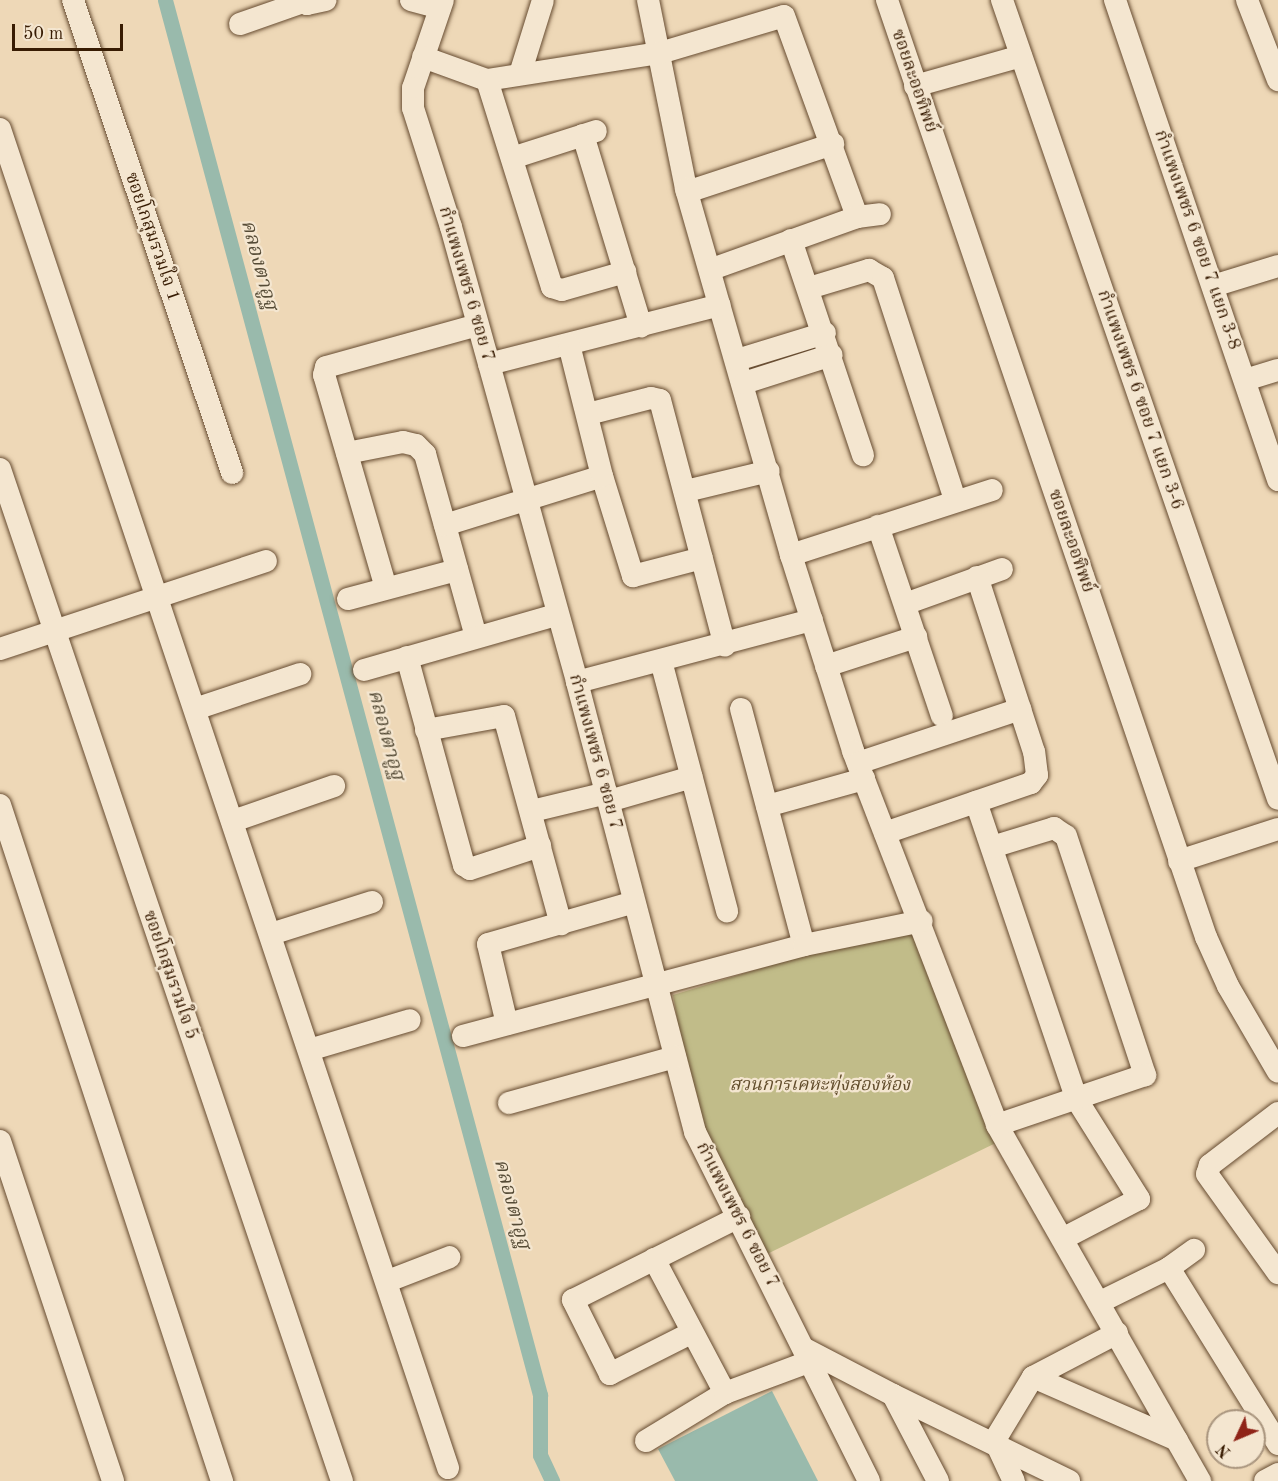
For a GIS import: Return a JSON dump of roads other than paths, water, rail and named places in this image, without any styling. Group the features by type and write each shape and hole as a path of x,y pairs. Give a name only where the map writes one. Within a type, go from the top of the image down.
{"street":[{"name":"ซอยโกสุมรวมใจ 1","path":"73,0 232,473"},
{"path":"240,24 299,2 326,0"},
{"path":"411,0 441,4"},
{"path":"520,74 543,0"},
{"path":"648,0 687,192 712,269 720,305 770,471 791,555 861,771 922,921 997,1125 1064,1238 1200,1481"},
{"name":"ซอยละออทิพย์","path":"887,0 1179,861 1215,959 1278,1072"},
{"name":"กำแพงเพชร 6 ซอย 7 แยก 3-6","path":"1002,0 1278,799"},
{"name":"กำแพงเพชร 6 ซอย 7 แยก 3-8","path":"1115,0 1278,477"},
{"path":"1247,0 1278,80"},
{"name":"กำแพงเพชร 6 ซอย 7","path":"441,4 413,88 413,108 489,364 556,615 577,682 695,1132 869,1481"},
{"path":"423,57 486,80 660,53 784,16 833,144 857,217"},
{"path":"915,86 1021,56"},
{"path":"486,80 552,287 562,290 625,272"},
{"path":"0,129 388,1281 448,1468"},
{"path":"512,158 591,133 625,272 641,326"},
{"path":"687,192 833,144"},
{"path":"712,269 857,217 880,214"},
{"path":"791,240 825,333 863,455"},
{"path":"1214,286 1278,266"},
{"path":"809,288 869,270 883,278 955,500"},
{"path":"489,364 720,305"},
{"path":"386,588 324,375 326,368 477,325"},
{"path":"737,360 825,333"},
{"path":"569,345 602,476 633,576 702,558"},
{"path":"744,383 832,355"},
{"path":"1245,380 1278,370"},
{"path":"588,414 651,398 660,400 686,491 725,646"},
{"path":"347,453 403,442 416,445 425,454 476,637"},
{"name":"ซอยโกสุมรวมใจ 5","path":"0,469 342,1481"},
{"path":"686,491 770,471"},
{"path":"445,525 602,476"},
{"path":"791,555 955,500 992,490"},
{"path":"878,526 942,716"},
{"path":"0,649 266,561"},
{"path":"905,604 1002,569"},
{"path":"348,599 457,570"},
{"path":"885,833 1035,779 1036,759 977,578"},
{"path":"364,670 556,615"},
{"path":"577,682 725,646 812,620"},
{"path":"826,666 916,637"},
{"path":"407,657 467,868 540,846"},
{"path":"661,661 727,911"},
{"path":"195,709 300,674"},
{"path":"741,709 804,945"},
{"path":"767,806 1020,709"},
{"path":"426,730 504,716 532,811 561,924"},
{"path":"532,811 608,797 692,777"},
{"path":"233,821 334,786"},
{"path":"976,802 1077,1100 1139,1199 1064,1238"},
{"path":"0,805 222,1481"},
{"path":"992,847 1060,829 1071,846 1093,909 1145,1075 1077,1100 997,1125"},
{"path":"1179,861 1278,829"},
{"path":"507,1024 488,944 634,902"},
{"path":"271,934 372,903"},
{"path":"463,1036 656,987 804,945 922,921"},
{"path":"309,1050 410,1020"},
{"path":"509,1103 675,1057"},
{"path":"1276,1120 1210,1165 1207,1174 1278,1273"},
{"path":"0,1141 113,1481"},
{"path":"691,1333 610,1374 572,1303 739,1217"},
{"path":"1100,1302 1169,1268 1194,1250"},
{"path":"388,1281 450,1257"},
{"path":"654,1259 691,1333 725,1393"},
{"path":"1169,1268 1278,1444"},
{"path":"995,1444 1033,1377 1117,1333"},
{"path":"646,1441 725,1393 808,1355 1069,1481"},
{"path":"1033,1377 1177,1440"},
{"path":"893,1395 938,1481"},
{"path":"995,1444 1014,1481"},
{"path":"1265,1481 1278,1474"}],"waterway":[{"name":"คลองตาอูฐ","path":"165,0 540,1395 540,1455 552,1481"}],"park label":[{"name":"สวนการเคหะทุ่งสองห้อง","path":"820,1085"}]}
